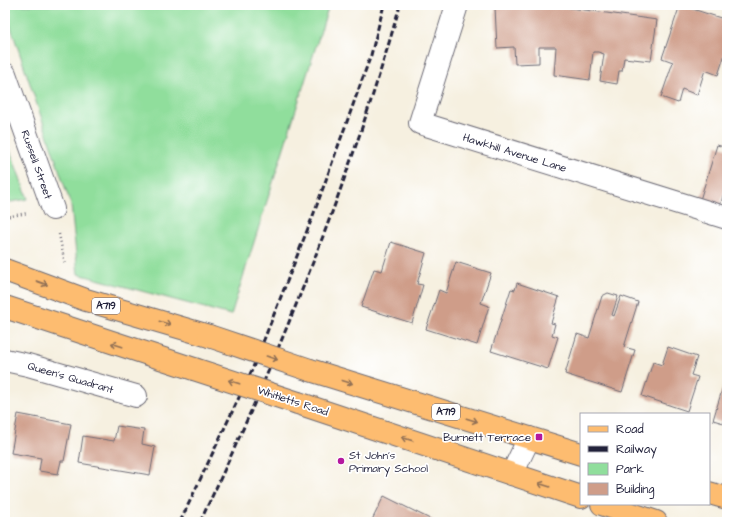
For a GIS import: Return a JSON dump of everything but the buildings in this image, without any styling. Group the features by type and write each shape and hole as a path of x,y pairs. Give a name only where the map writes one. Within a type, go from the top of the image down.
{"main road":[{"name":"A719","path":"5,270 86,300 209,336 310,370 580,454"},
{"name":"Whitletts Road","path":"5,307 580,497"},
{"path":"710,493 727,498"},
{"path":"605,505 656,522"}],"street":[{"name":"Hawkhill Avenue Lane","path":"457,5 420,124 727,218"},
{"name":"Russell Street","path":"5,74 53,209"},
{"name":"Queen's Quadrant","path":"5,360 28,365 136,396"},
{"path":"512,474 529,438"}],"path":[{"path":"60,238 65,262"}],"green space":[{"path":"5,5 329,5 231,315 78,274 71,205 5,10"},
{"path":"5,137 28,199 5,203"}],"railway":[{"path":"180,522 252,370 314,213 371,55 384,5"},
{"path":"200,522 258,396 311,268 359,137 400,5"}],"place":[{"name":"Burnett Terrace","path":"539,437"},
{"name":"St John's Primary School","path":"341,461"}]}
